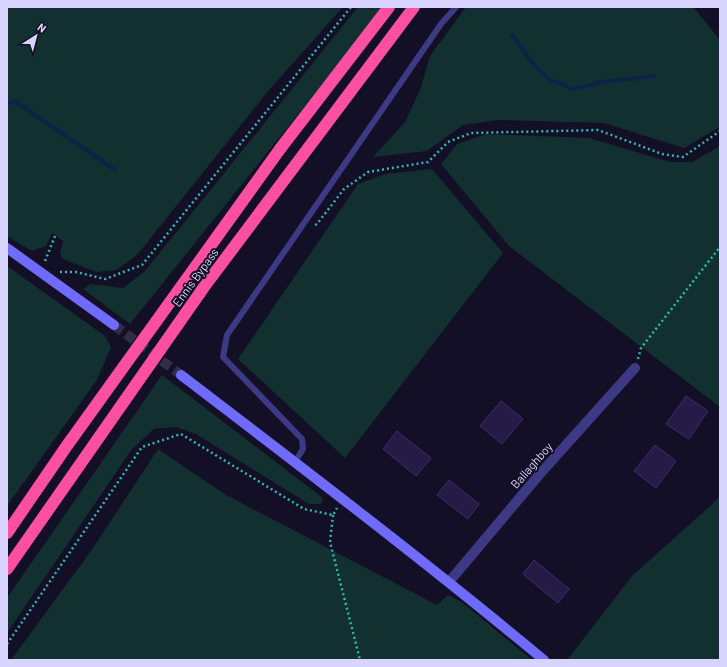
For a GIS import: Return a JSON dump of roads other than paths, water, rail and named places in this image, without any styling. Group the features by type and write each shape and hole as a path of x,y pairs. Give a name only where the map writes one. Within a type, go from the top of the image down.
{"highway":[{"name":"Ennis Bypass","path":"7,533 66,447 280,149 389,7"},
{"name":"Ennis Bypass","path":"7,569 204,287 414,7"}],"main road":[{"path":"7,248 114,325"},
{"path":"181,375 449,582 544,660"}],"street":[{"name":"Ballaghboy","path":"449,582 539,475 635,368"}],"lane":[{"path":"295,462 303,449 302,439 223,357 227,336 441,24 456,7"}],"waterway":[{"path":"511,35 534,65 550,80 574,89 602,82 654,76"},
{"path":"7,104 15,101 115,170"}],"tunnel":[{"path":"114,325 181,375"}]}
